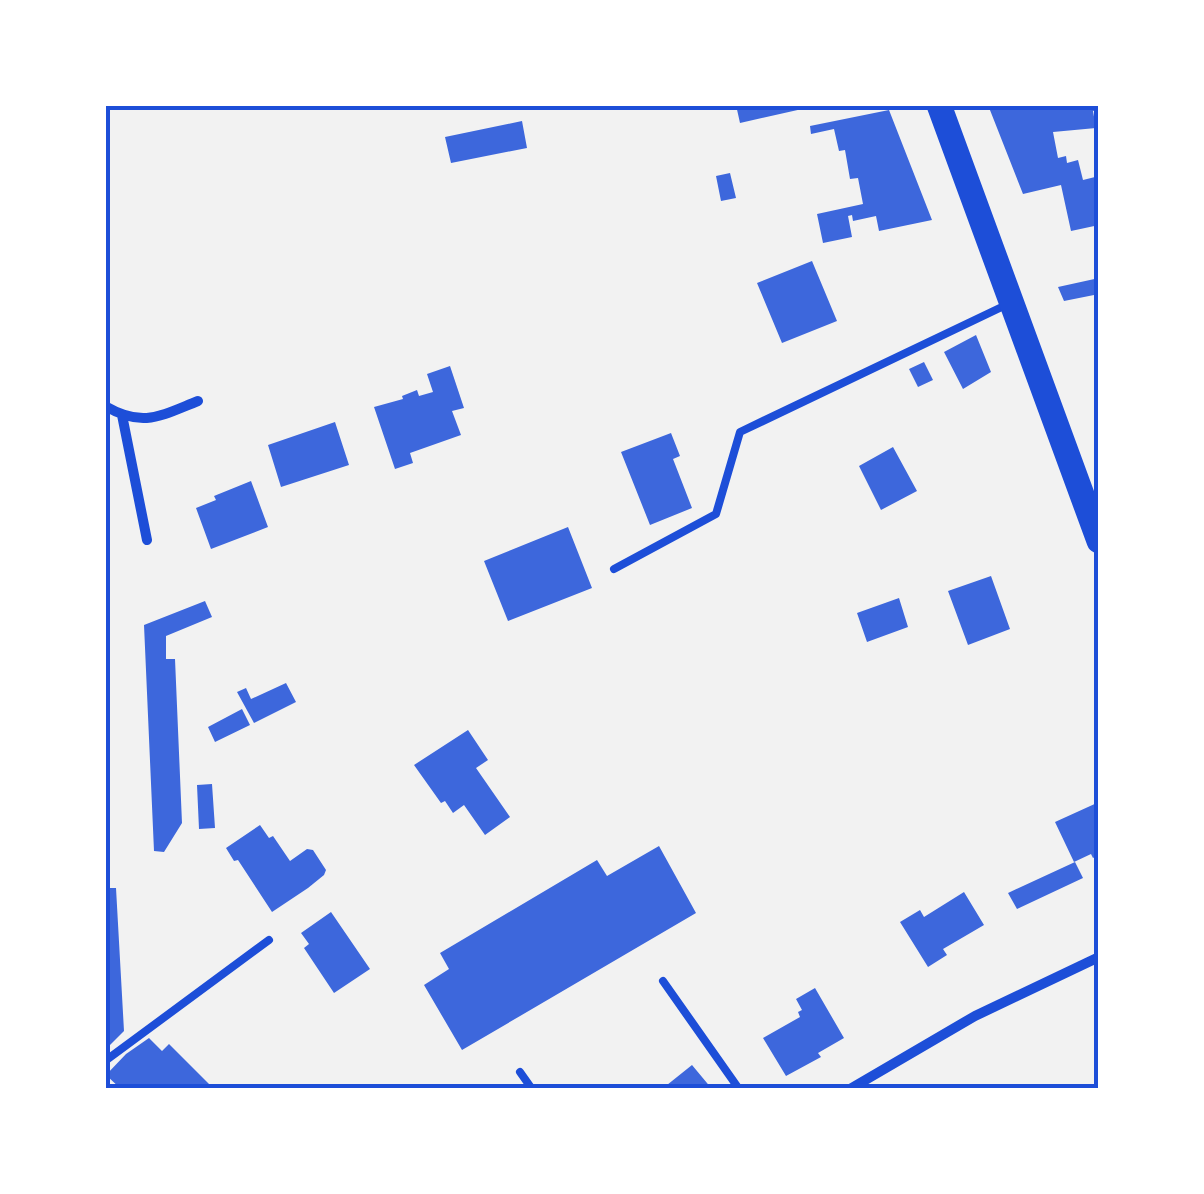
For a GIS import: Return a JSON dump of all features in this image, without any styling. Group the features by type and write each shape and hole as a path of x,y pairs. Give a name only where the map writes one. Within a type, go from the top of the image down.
{"main road":[{"path":"939,105 1099,541"}],"street":[{"path":"105,406 122,416 145,420 198,401"},
{"path":"122,416 148,540"},
{"path":"850,1089 976,1016 1099,957"}],"lane":[{"path":"614,569 716,514 740,432 1012,302"},
{"path":"105,1061 269,940"},
{"path":"663,981 739,1089"},
{"path":"520,1072 532,1089"}],"building":[{"path":"736,105 811,105 811,107 740,123"},
{"path":"988,105 1099,105 1099,110 1093,111 1096,128 1053,132 1058,158 1066,156 1067,163 1078,160 1083,180 1099,176 1099,225 1071,231 1061,185 1023,194"},
{"path":"889,110 932,220 879,231 876,216 853,221 852,215 848,216 852,237 823,243 817,214 863,204 858,178 850,179 845,150 839,151 834,129 811,134 810,126"},
{"path":"522,121 527,148 451,163 445,137"},
{"path":"730,173 736,198 721,201 716,176"},
{"path":"812,261 837,321 782,343 757,283"},
{"path":"1099,278 1099,294 1064,301 1058,287"},
{"path":"976,335 991,372 963,389 944,352"},
{"path":"924,362 933,380 918,387 909,369"},
{"path":"450,366 464,408 452,411 461,435 410,453 413,463 395,469 374,407 403,399 402,396 417,390 419,396 433,392 427,374"},
{"path":"335,422 349,465 281,487 268,445"},
{"path":"671,433 680,456 673,459 692,508 650,525 621,452"},
{"path":"893,447 917,491 881,510 859,466"},
{"path":"251,481 268,527 211,549 196,508"},
{"path":"568,527 592,588 508,621 484,561"},
{"path":"991,576 1010,629 968,645 948,591"},
{"path":"899,598 908,627 867,642 857,613"},
{"path":"205,601 212,617 166,636 166,659 175,659 182,823 164,852 154,851 144,625"},
{"path":"286,683 296,702 254,723 237,692 246,688 251,699"},
{"path":"242,709 250,725 215,742 208,727"},
{"path":"468,730 488,760 476,768 510,817 485,835 464,805 453,813 445,801 441,803 414,765"},
{"path":"212,784 215,828 199,829 197,785"},
{"path":"1099,802 1099,855 1093,858 1091,854 1074,862 1055,822"},
{"path":"260,825 290,861 307,849 313,850 326,870 308,888 272,912 226,848"},
{"path":"659,846 696,913 462,1050 424,985 449,969 440,953 597,860 607,876"},
{"path":"1075,862 1083,878 1017,909 1008,893"},
{"path":"105,888 116,888 124,1031 105,1050"},
{"path":"964,892 984,925 943,949 947,955 928,967 900,922 920,910 924,917"},
{"path":"331,912 370,969 334,993 304,948 309,944 301,933"},
{"path":"815,988 844,1038 818,1053 821,1057 786,1076 763,1038 800,1017 798,1012 802,1010 796,999"},
{"path":"149,1038 162,1051 169,1044 209,1084 202,1089 121,1089 106,1075"},
{"path":"692,1065 712,1089 662,1089"}]}
